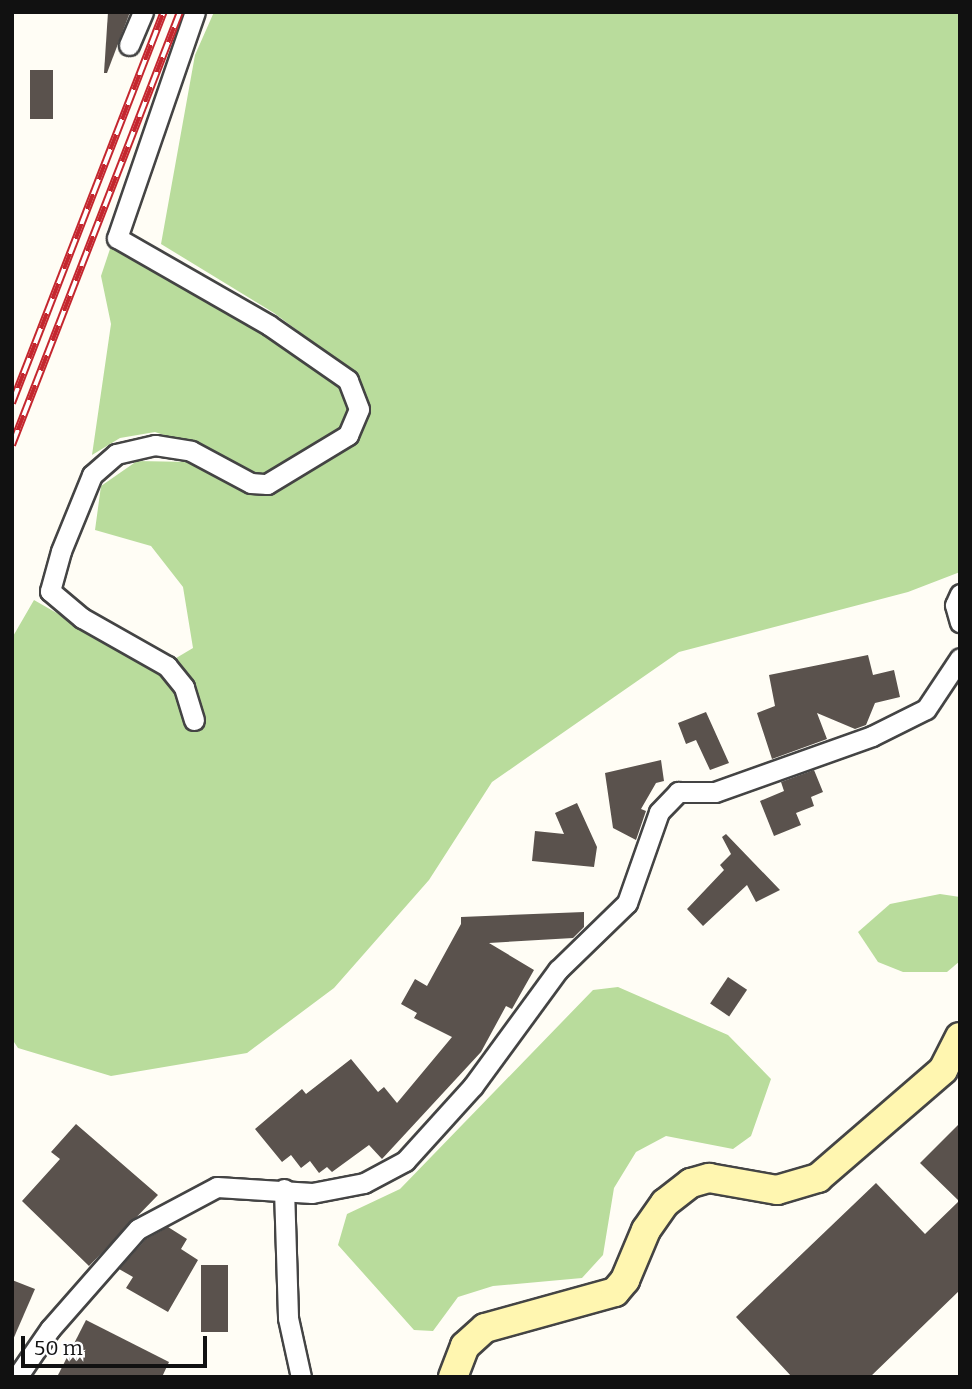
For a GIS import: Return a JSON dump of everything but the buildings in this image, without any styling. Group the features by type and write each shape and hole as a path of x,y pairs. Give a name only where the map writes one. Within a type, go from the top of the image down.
{"street":[{"path":"130,45 143,12"},
{"path":"194,720 184,687 167,666 82,618 50,591 61,551 92,475 116,454 155,445 191,452 251,484 267,484 348,435 359,409 348,380 268,325 117,238 195,12"},
{"path":"960,594 956,605 960,622"},
{"path":"17,1377 50,1329 138,1229 217,1187 284,1189 312,1193 364,1183 405,1161 473,1086 558,970 604,930 627,903 659,812 678,792 715,792 872,736 926,709 960,658"},
{"path":"453,1377 465,1346 485,1328 522,1314 598,1300 615,1292 625,1280 646,1230 665,1203 691,1183 709,1178 777,1189 818,1178 943,1070 960,1037"},
{"path":"284,1189 288,1318 301,1377"}],"green space":[{"path":"214,12 960,12 960,572 908,592 679,652 492,782 429,880 334,988 247,1053 111,1076 18,1048 12,1039 12,638 34,600 156,670 193,648 183,587 151,546 95,530 101,486 137,461 190,462 240,487 268,493 355,441 362,408 351,370 274,313 161,244 195,55"},
{"path":"111,246 260,327 342,386 351,409 342,428 268,474 253,475 196,446 155,432 120,438 92,455 111,324 101,276"},
{"path":"940,894 960,897 960,961 947,972 903,972 878,962 858,932 890,904"},
{"path":"618,987 728,1035 771,1079 751,1136 733,1149 666,1136 636,1152 614,1188 603,1255 582,1278 493,1286 458,1297 433,1331 414,1330 338,1245 347,1214 400,1189 593,990"}],"railway":[{"path":"12,403 164,12"},
{"path":"12,445 180,12"}]}
